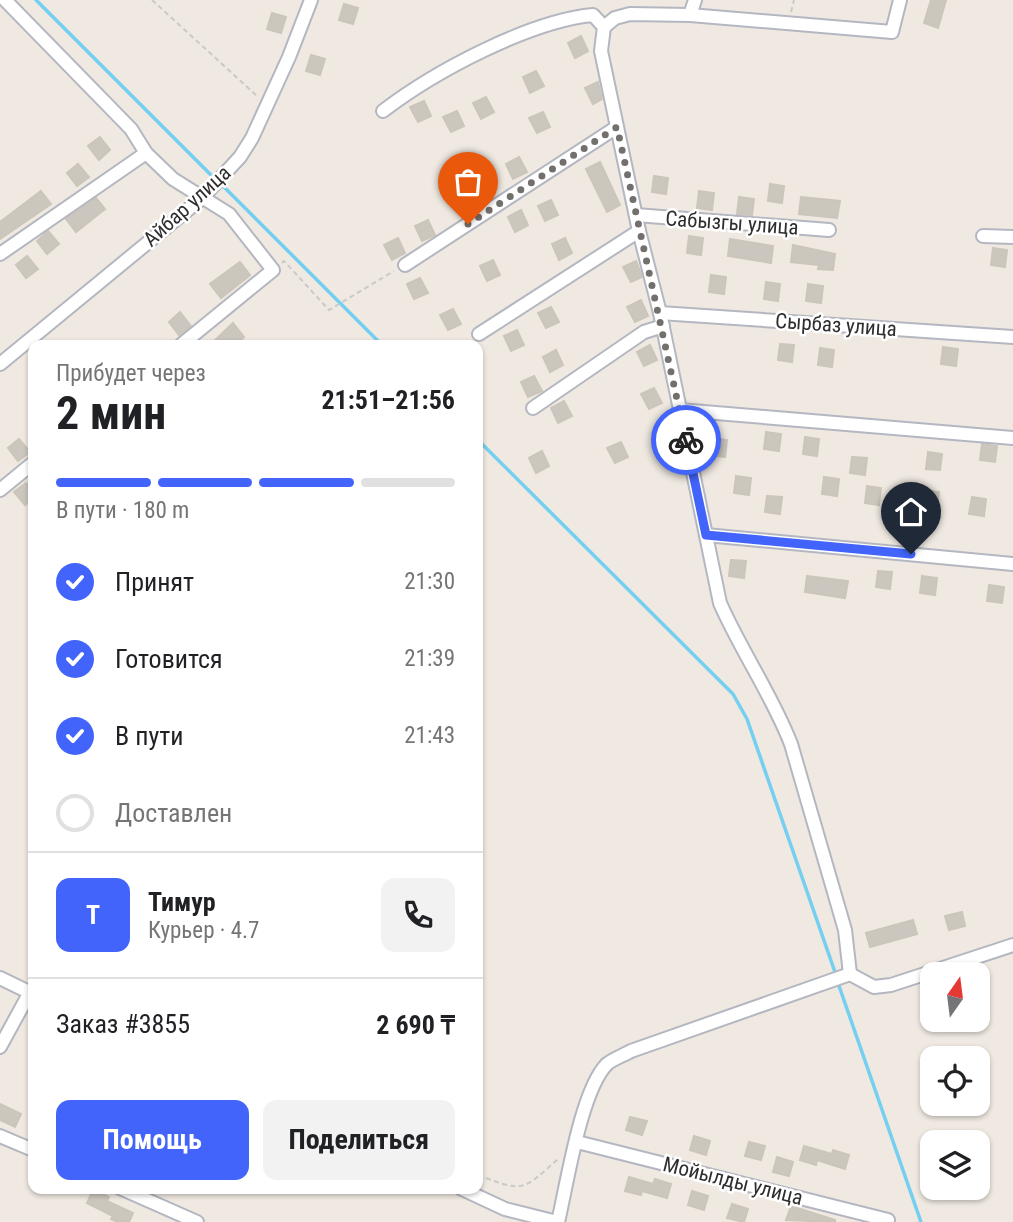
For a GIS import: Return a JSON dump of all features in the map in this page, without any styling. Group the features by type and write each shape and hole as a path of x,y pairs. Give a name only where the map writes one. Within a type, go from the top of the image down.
{"street":[{"path":"5,0 131,129 146,153 173,179 229,214 274,270 187,340"},
{"name":"Айбар улица","path":"28,340 202,198 240,157 267,106 311,0"},
{"path":"691,15 695,0"},
{"path":"850,974 845,930 791,744 781,718 720,603 661,319 639,231 601,51 604,27 615,18 630,14 691,15 892,32 900,0"},
{"path":"383,111 413,88 533,28 593,15 604,27"},
{"path":"405,265 617,127"},
{"path":"0,254 146,153"},
{"name":"Сабызгы улица","path":"636,215 829,230"},
{"name":"Сабызгы улица","path":"479,334 639,231"},
{"path":"983,236 1013,237"},
{"name":"Сырбаз улица","path":"533,408 661,319 1013,337"},
{"name":"Айбар улица","path":"0,363 28,340"},
{"path":"680,410 1013,438"},
{"path":"0,490 28,467"},
{"path":"706,535 1013,564"},
{"path":"473,1194 505,1209 558,1222 586,1104 596,1079 608,1063 631,1051 850,974 874,987 891,985 1013,945"},
{"path":"0,978 28,991"},
{"path":"0,1047 28,1000"},
{"path":"0,1136 28,1148"},
{"name":"Мойылды улица","path":"577,1142 888,1220"},
{"path":"134,1194 197,1222"}],"path":[{"path":"152,0 267,106"},
{"path":"274,270 284,261 329,310 405,265"},
{"path":"483,1177 509,1186 528,1185 577,1142"}],"building":[{"path":"931,0 946,0 938,28 924,23"},
{"path":"344,4 358,8 353,24 339,20"},
{"path":"272,13 286,17 281,33 267,29"},
{"path":"581,36 588,51 575,58 568,43"},
{"path":"311,55 325,59 320,75 306,71"},
{"path":"536,71 544,86 530,93 523,77"},
{"path":"598,82 602,99 593,104 585,88"},
{"path":"486,97 494,112 481,119 473,103"},
{"path":"424,101 431,116 418,122 410,107"},
{"path":"457,111 464,126 451,132 443,117"},
{"path":"543,112 550,127 537,133 529,118"},
{"path":"100,137 110,150 99,160 88,146"},
{"path":"519,157 527,172 513,179 506,164"},
{"path":"600,162 620,205 607,212 586,169"},
{"path":"78,164 89,177 77,186 67,173"},
{"path":"654,176 668,178 666,194 652,192"},
{"path":"770,184 784,186 782,203 768,201"},
{"path":"41,191 51,204 0,239 0,222"},
{"path":"699,191 714,193 712,210 697,208"},
{"path":"739,197 754,199 752,215 737,214"},
{"path":"801,197 840,201 837,218 799,214"},
{"path":"96,198 105,209 76,232 66,219"},
{"path":"551,200 558,215 545,221 538,206"},
{"path":"521,210 528,225 515,232 508,217"},
{"path":"428,220 435,235 422,241 415,226"},
{"path":"48,231 59,244 47,254 37,241"},
{"path":"689,236 703,238 701,255 687,253"},
{"path":"398,238 405,253 392,260 384,245"},
{"path":"565,238 572,253 559,260 552,244"},
{"path":"730,239 773,246 771,263 728,256"},
{"path":"793,245 835,254 833,270 818,269 819,265 791,262"},
{"path":"993,248 1007,250 1005,267 991,265"},
{"path":"27,256 38,269 26,278 16,265"},
{"path":"493,260 500,275 487,281 480,266"},
{"path":"636,261 642,277 631,282 623,267"},
{"path":"240,262 250,275 221,298 210,284"},
{"path":"711,275 726,277 724,294 709,292"},
{"path":"420,278 428,293 414,299 407,284"},
{"path":"766,282 780,284 778,301 764,299"},
{"path":"808,284 823,286 821,303 806,301"},
{"path":"641,300 648,316 635,322 627,307"},
{"path":"551,307 559,322 546,328 538,313"},
{"path":"453,309 461,324 448,330 440,315"},
{"path":"180,312 191,326 179,335 169,322"},
{"path":"233,323 244,337 240,340 215,340"},
{"path":"517,330 524,345 511,351 504,336"},
{"path":"780,344 794,345 792,362 778,360"},
{"path":"650,345 657,360 644,366 637,352"},
{"path":"943,347 958,349 956,366 941,364"},
{"path":"820,348 834,350 832,367 818,365"},
{"path":"556,350 563,365 550,372 543,357"},
{"path":"534,376 542,391 528,397 521,382"},
{"path":"654,388 662,403 649,409 641,394"},
{"path":"564,401 572,416 558,423 551,408"},
{"path":"766,432 781,434 779,451 764,449"},
{"path":"805,437 819,439 817,456 803,454"},
{"path":"713,438 727,440 725,457 710,455"},
{"path":"19,439 28,454 18,461 8,448"},
{"path":"621,442 628,457 615,463 607,448"},
{"path":"982,444 997,446 995,462 980,460"},
{"path":"542,451 549,466 536,473 529,458"},
{"path":"928,452 942,454 940,470 926,469"},
{"path":"852,457 867,458 865,475 850,473"},
{"path":"736,476 751,478 749,495 734,493"},
{"path":"824,477 839,479 837,496 822,494"},
{"path":"26,483 28,502 25,505 14,492"},
{"path":"867,486 881,488 879,505 865,503"},
{"path":"924,490 939,492 937,509 922,507"},
{"path":"767,496 782,497 780,514 765,512"},
{"path":"972,497 986,499 984,516 969,514"},
{"path":"731,560 746,561 744,578 729,576"},
{"path":"878,571 892,572 890,589 876,587"},
{"path":"807,576 848,581 845,598 805,592"},
{"path":"922,576 937,578 935,595 920,593"},
{"path":"989,585 1004,587 1002,603 987,601"},
{"path":"962,912 965,926 949,930 945,916"},
{"path":"913,920 917,934 870,947 866,933"},
{"path":"0,1104 21,1114 15,1127 0,1120"},
{"path":"630,1117 647,1121 642,1135 626,1130"},
{"path":"694,1136 710,1141 706,1155 690,1150"},
{"path":"749,1142 765,1146 761,1160 745,1156"},
{"path":"804,1146 832,1154 833,1150 849,1155 845,1169 817,1160 816,1165 800,1160"},
{"path":"777,1157 793,1162 789,1176 773,1172"},
{"path":"629,1177 653,1184 655,1179 671,1184 667,1198 642,1191 641,1195 625,1191"},
{"path":"692,1191 708,1196 704,1210 688,1205"},
{"path":"91,1194 102,1194 109,1197 107,1201 133,1213 129,1222 118,1222 111,1219 113,1216 87,1203"},
{"path":"732,1204 748,1209 744,1222 727,1218"},
{"path":"791,1206 835,1220 835,1222 786,1220"}],"waterway":[{"path":"36,0 214,178"},
{"path":"220,183 377,340"},
{"path":"483,445 733,694 747,719 836,975"},
{"path":"838,983 921,1222"}],"way so far":[{"path":"468,224 617,127 686,440"}],"route":[{"path":"686,440 706,535 911,554"}]}
